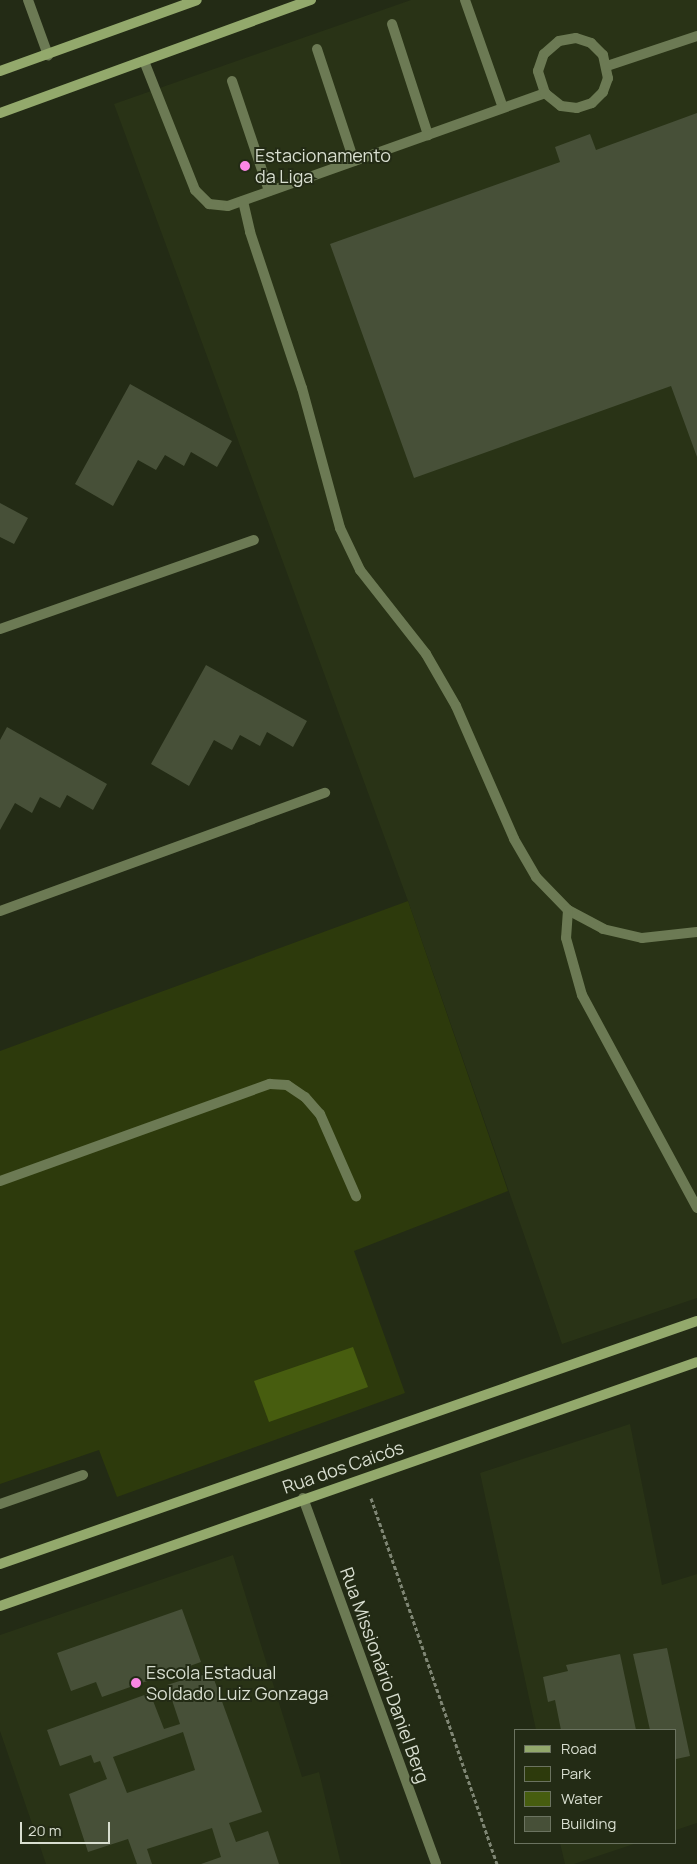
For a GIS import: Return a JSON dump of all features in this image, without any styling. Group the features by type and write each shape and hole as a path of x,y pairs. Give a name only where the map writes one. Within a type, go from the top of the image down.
{"street":[{"path":"28,0 48,55"},
{"path":"0,72 197,0"},
{"path":"0,113 310,0"},
{"path":"465,0 504,108"},
{"path":"392,24 428,135"},
{"path":"607,66 697,36"},
{"path":"576,38 591,43 603,55 607,66 603,92 592,103 577,108 561,106 545,93 538,71 544,54 558,41 576,38"},
{"path":"317,49 354,161"},
{"path":"144,61 195,190 210,204 228,206 545,93"},
{"path":"232,80 269,191"},
{"path":"243,201 250,232 302,388 340,528 360,570 426,654 456,706 514,839 536,877 568,910 602,929 642,938 697,932"},
{"path":"0,629 254,540"},
{"path":"0,911 325,793"},
{"path":"568,910 566,938 582,995 697,1208"},
{"path":"0,1181 270,1084 287,1085 306,1097 320,1114 356,1196"},
{"name":"Rua dos Caicós","path":"0,1564 697,1321"},
{"name":"Rua dos Caicós","path":"0,1606 363,1477 697,1362"},
{"path":"0,1504 83,1475"},
{"name":"Rua Missionário Daniel Berg","path":"304,1498 436,1864"}],"path":[{"path":"363,1477 497,1864"}],"shaded area":[{"path":"411,0 697,0 697,1298 562,1344 408,901 114,104"},
{"path":"630,1424 662,1585 697,1574 697,1823 677,1830 677,1729 536,1729 480,1473"},
{"name":"Escola Estadual Soldado Luiz Gonzaga","path":"233,1555 302,1777 319,1772 341,1864 46,1864 0,1731 0,1635"},
{"path":"560,1844 634,1844 574,1864 565,1864"}],"green space":[{"path":"408,901 508,1191 354,1251 405,1393 117,1497 99,1450 0,1484 0,1051"}],"water":[{"path":"353,1347 368,1387 269,1422 254,1381"}],"building":[{"path":"697,113 697,457 671,386 414,478 330,244 560,162 555,147 590,134 596,150"},
{"path":"130,384 232,441 217,467 191,452 184,466 165,455 156,470 138,460 113,506 75,484"},
{"path":"0,503 28,518 14,544 0,537"},
{"path":"206,665 307,721 293,747 267,732 260,746 240,735 232,750 214,740 189,786 151,764"},
{"path":"7,727 107,784 93,810 67,795 60,808 40,797 32,813 15,803 0,830 0,740"},
{"path":"182,1609 201,1662 102,1697 96,1682 71,1691 57,1653"},
{"path":"667,1648 690,1756 677,1759 677,1729 650,1729 633,1654"},
{"path":"620,1654 636,1729 561,1729 555,1700 548,1702 543,1677 568,1671 566,1665"},
{"path":"211,1671 262,1812 229,1823 236,1842 268,1831 279,1864 201,1864 221,1857 212,1828 147,1849 152,1864 137,1864 128,1839 88,1852 69,1794 107,1779 100,1761 94,1763 91,1755 60,1766 47,1730 150,1693 164,1729 180,1724 167,1685","holes":["183,1732 195,1770 127,1793 113,1757"]}],"place":[{"name":"Estacionamento da Liga","path":"245,166"},
{"name":"Escola Estadual Soldado Luiz Gonzaga","path":"136,1683"}]}
